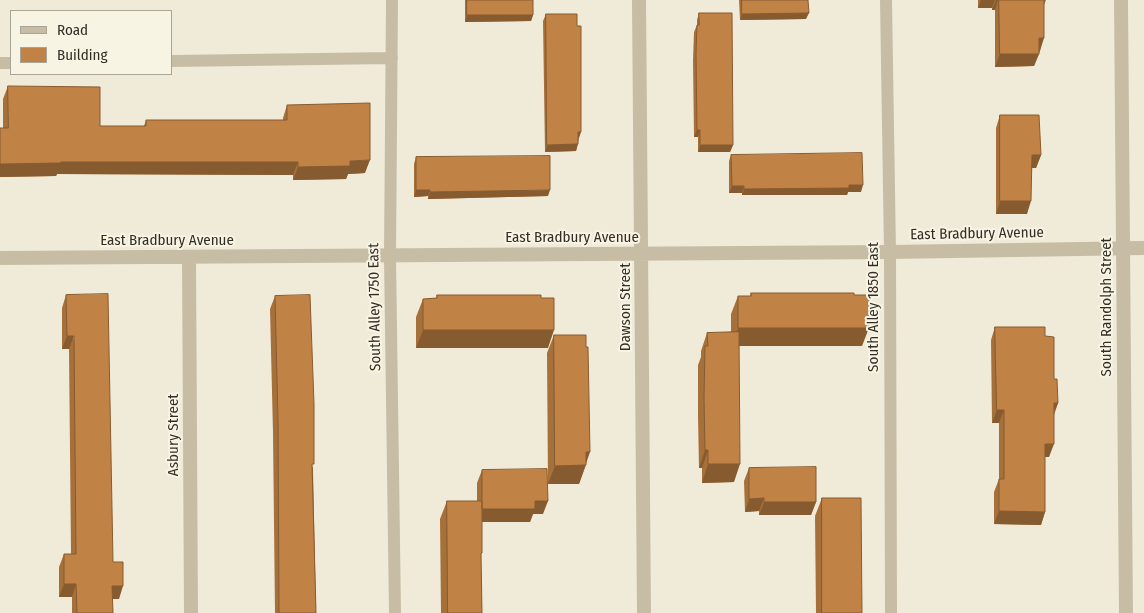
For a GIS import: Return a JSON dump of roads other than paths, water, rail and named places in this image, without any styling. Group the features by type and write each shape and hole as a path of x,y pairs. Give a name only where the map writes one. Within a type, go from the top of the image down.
{"street":[{"name":"Dawson Street","path":"640,0 644,613"},
{"name":"South Randolph Street","path":"1121,0 1126,613"},
{"name":"East Bradbury Avenue","path":"0,258 890,252 1144,248"},
{"name":"Asbury Street","path":"190,257 191,613"}],"lane":[{"name":"South Alley 1750 East","path":"392,0 390,256 395,613"},
{"name":"South Alley 1850 East","path":"886,0 890,252 891,613"},
{"path":"172,61 392,58"}]}
